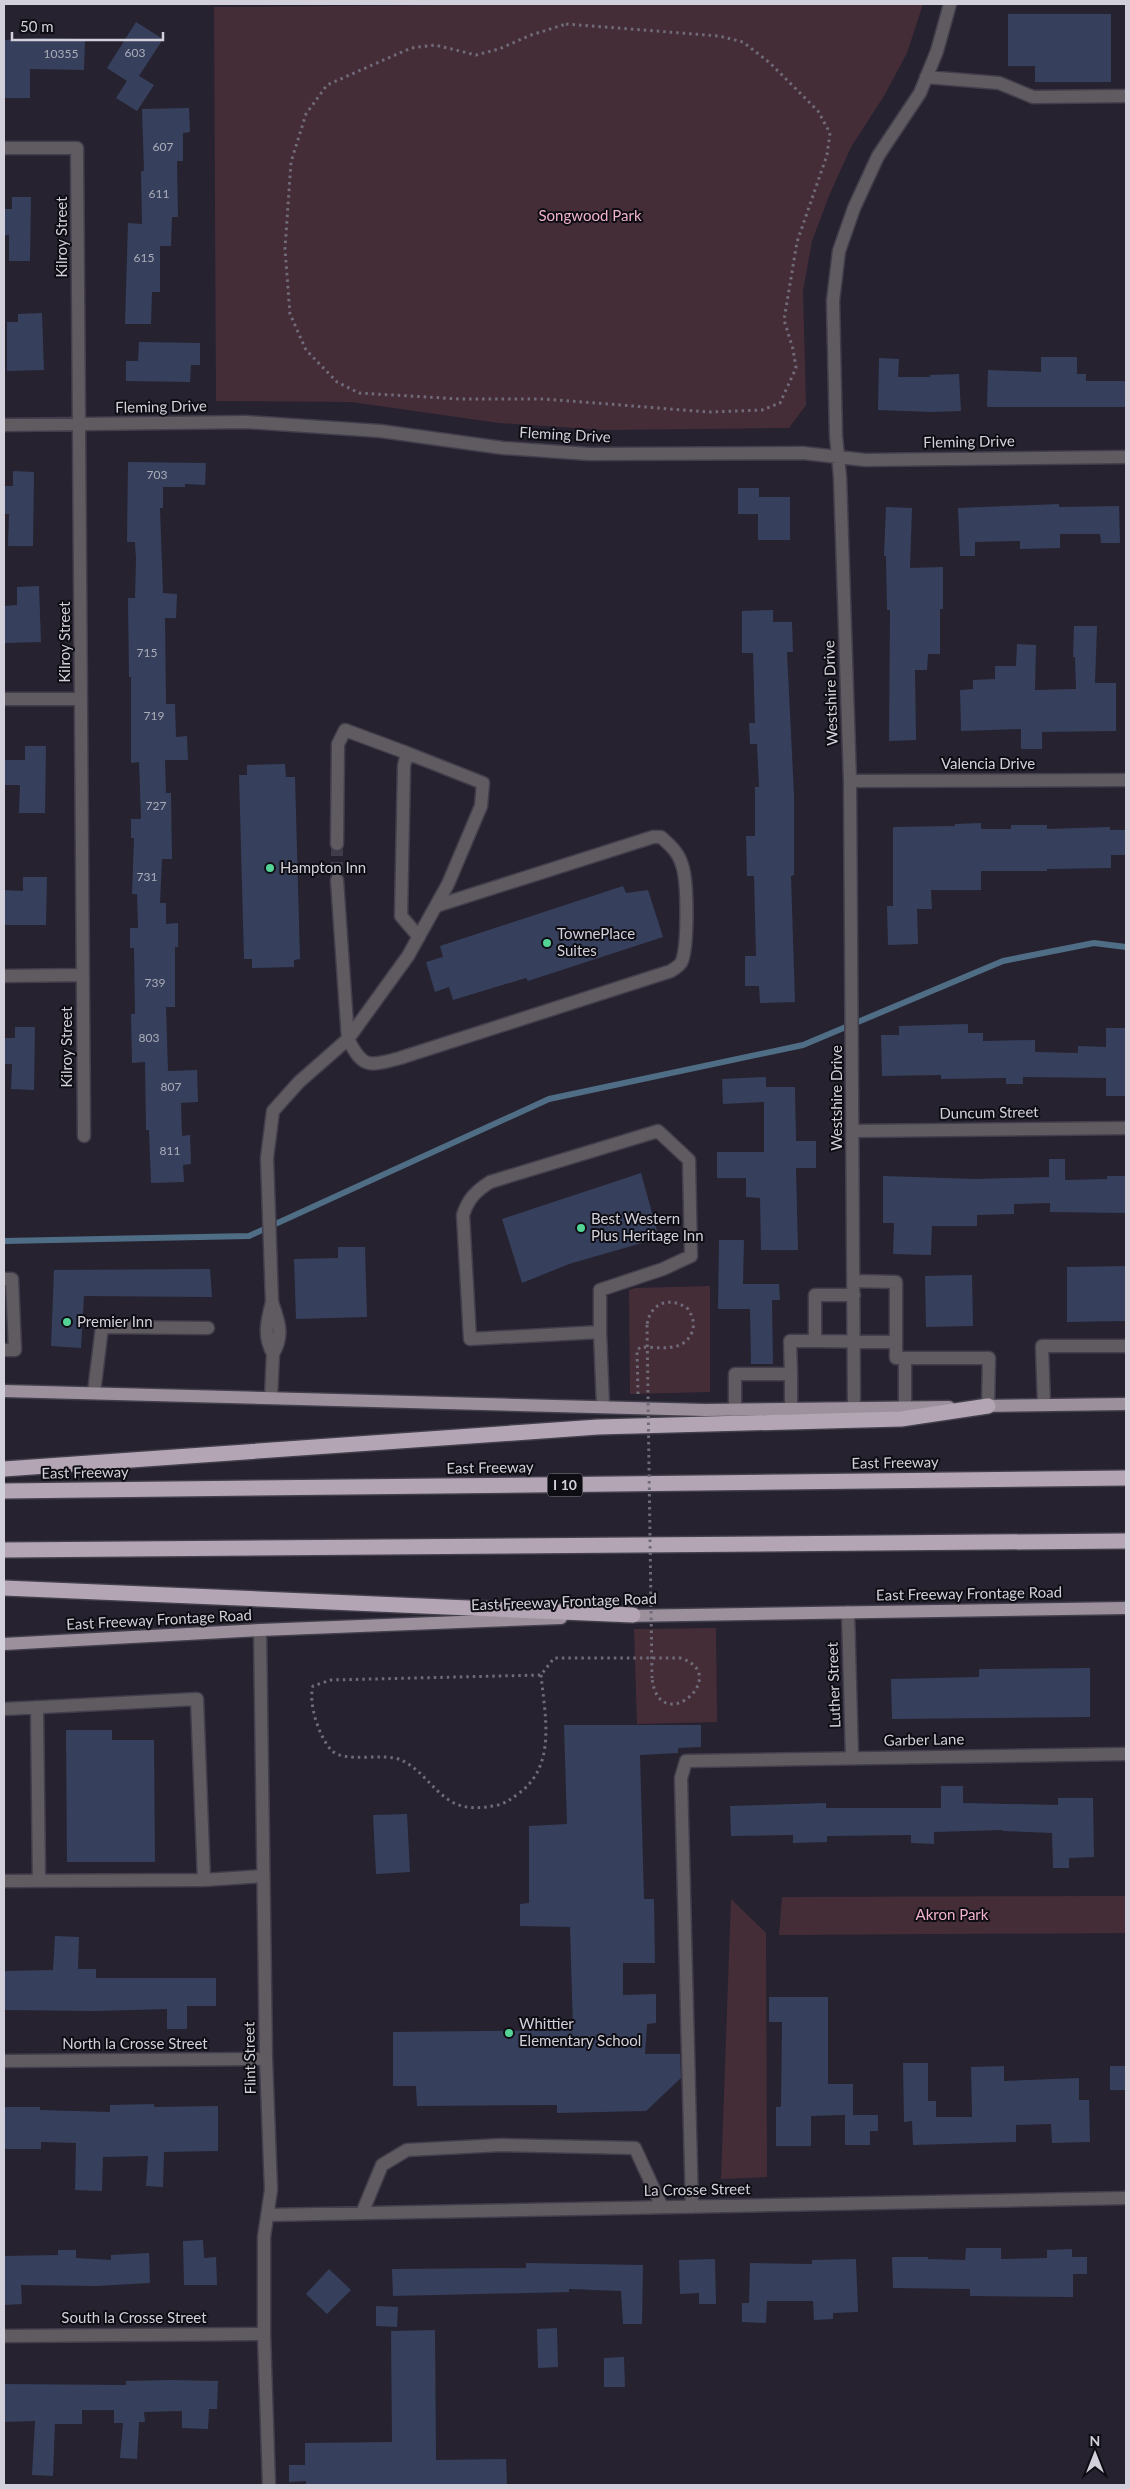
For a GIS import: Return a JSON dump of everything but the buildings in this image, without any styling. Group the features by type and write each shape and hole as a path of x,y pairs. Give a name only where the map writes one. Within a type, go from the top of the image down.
{"highway":[{"path":"4,1469 598,1427 902,1419 988,1406"},
{"name":"East Freeway","path":"4,1491 1126,1478"},
{"path":"4,1550 1126,1541"},
{"path":"4,1588 633,1615"}],"main road":[{"path":"4,1391 735,1410 1126,1404"},
{"name":"East Freeway Frontage Road","path":"4,1644 260,1630 633,1615 1126,1608"}],"street":[{"name":"Westshire Drive","path":"854,1408 850,780 837,456 833,301 839,251 854,208 878,156 920,93 937,51 950,4"},
{"path":"926,77 999,83 1033,97 1126,96"},
{"name":"Kilroy Street","path":"4,148 77,148 84,1136"},
{"name":"Fleming Drive","path":"4,425 246,422 380,432 503,448 589,454 803,452 865,460 1126,457"},
{"path":"4,700 81,699"},
{"path":"271,1397 272,1354 266,1343 266,1323 272,1302 267,1158 273,1111 298,1082 348,1039 408,956 448,884 481,806 483,783 346,730 338,744 337,844"},
{"path":"407,753 404,766 402,916 419,937"},
{"name":"Valencia Drive","path":"850,780 1126,780"},
{"path":"337,880 348,1039 357,1057 365,1063 379,1063 400,1058 671,972 681,963 685,947 685,876 682,862 672,847 661,837 653,837 436,906"},
{"path":"4,976 83,975"},
{"name":"Duncum Street","path":"853,1131 1126,1128"},
{"path":"600,1332 470,1339 463,1215 467,1203 476,1191 490,1182 658,1131 689,1160 691,1256 662,1269 600,1290 603,1406"},
{"path":"4,1279 12,1279 15,1350 4,1350"},
{"path":"854,1281 896,1282 896,1358 989,1358 988,1406"},
{"path":"815,1341 815,1295 854,1296"},
{"path":"94,1392 102,1326 208,1328"},
{"path":"792,1409 790,1341 896,1342"},
{"path":"1044,1406 1042,1346 1126,1346"},
{"path":"905,1358 905,1407"},
{"path":"735,1410 735,1374 791,1374"},
{"name":"Luther Street","path":"848,1612 852,1757"},
{"name":"Flint Street","path":"260,1630 266,2060 271,2190 264,2237 264,2334 269,2485"},
{"path":"4,1709 197,1699 204,1880"},
{"path":"36,1707 39,1881"},
{"name":"Garber Lane","path":"692,2207 681,1778 686,1761 1126,1754"},
{"path":"4,1881 204,1880 263,1876"},
{"name":"North la Crosse Street","path":"4,2061 266,2060"},
{"path":"362,2213 382,2165 407,2150 502,2145 635,2148 662,2207"},
{"name":"La Crosse Street","path":"268,2215 1126,2198"},
{"name":"South la Crosse Street","path":"4,2336 264,2334"}],"path":[{"path":"566,24 718,36 743,42 770,63 818,112 830,132 827,155 797,242 784,320 793,349 796,368 780,403 762,410 709,412 544,399 460,399 360,393 337,382 306,350 290,314 285,249 291,162 306,114 326,85 411,48 435,45 476,55 500,49 531,35 566,24"},
{"path":"541,1675 331,1680 313,1686 310,1696 312,1711 330,1748 338,1755 398,1758 413,1766 435,1790 454,1803 477,1809 504,1804 525,1789 541,1767 547,1739 541,1675 554,1658 646,1659 654,1658 680,1658 687,1660 693,1666 699,1680 694,1695 681,1703 673,1704 661,1699 653,1686 652,1678 652,1668 652,1658 652,1629 651,1619 650,1502 647,1364 647,1355 647,1345 647,1335 647,1325 647,1322 655,1307 664,1302 681,1304 688,1309 694,1324 689,1338 676,1347 648,1347 641,1347 637,1350 639,1407"}],"green space":[{"name":"Songwood Park","path":"923,4 907,53 884,96 851,147 829,196 812,241 803,291 806,405 789,428 604,430 499,423 351,402 216,401 214,7"},
{"path":"710,1286 710,1392 630,1394 629,1290 636,1288"},
{"path":"716,1628 717,1722 637,1724 634,1629"},
{"name":"Akron Park","path":"1126,1896 1126,1933 779,1935 782,1897"},
{"path":"731,1899 766,1933 767,2177 721,2179"}],"waterway":[{"path":"4,1241 249,1236 549,1099 803,1045 1003,961 1094,943 1126,947"}],"tunnel":[{"path":"337,844 337,880"}],"place":[{"name":"Hampton Inn","path":"270,868"},
{"name":"TownePlace Suites","path":"547,943"},
{"name":"Best Western Plus Heritage Inn","path":"581,1228"},
{"name":"Premier Inn","path":"67,1322"},
{"name":"Whittier Elementary School","path":"509,2033"}]}
